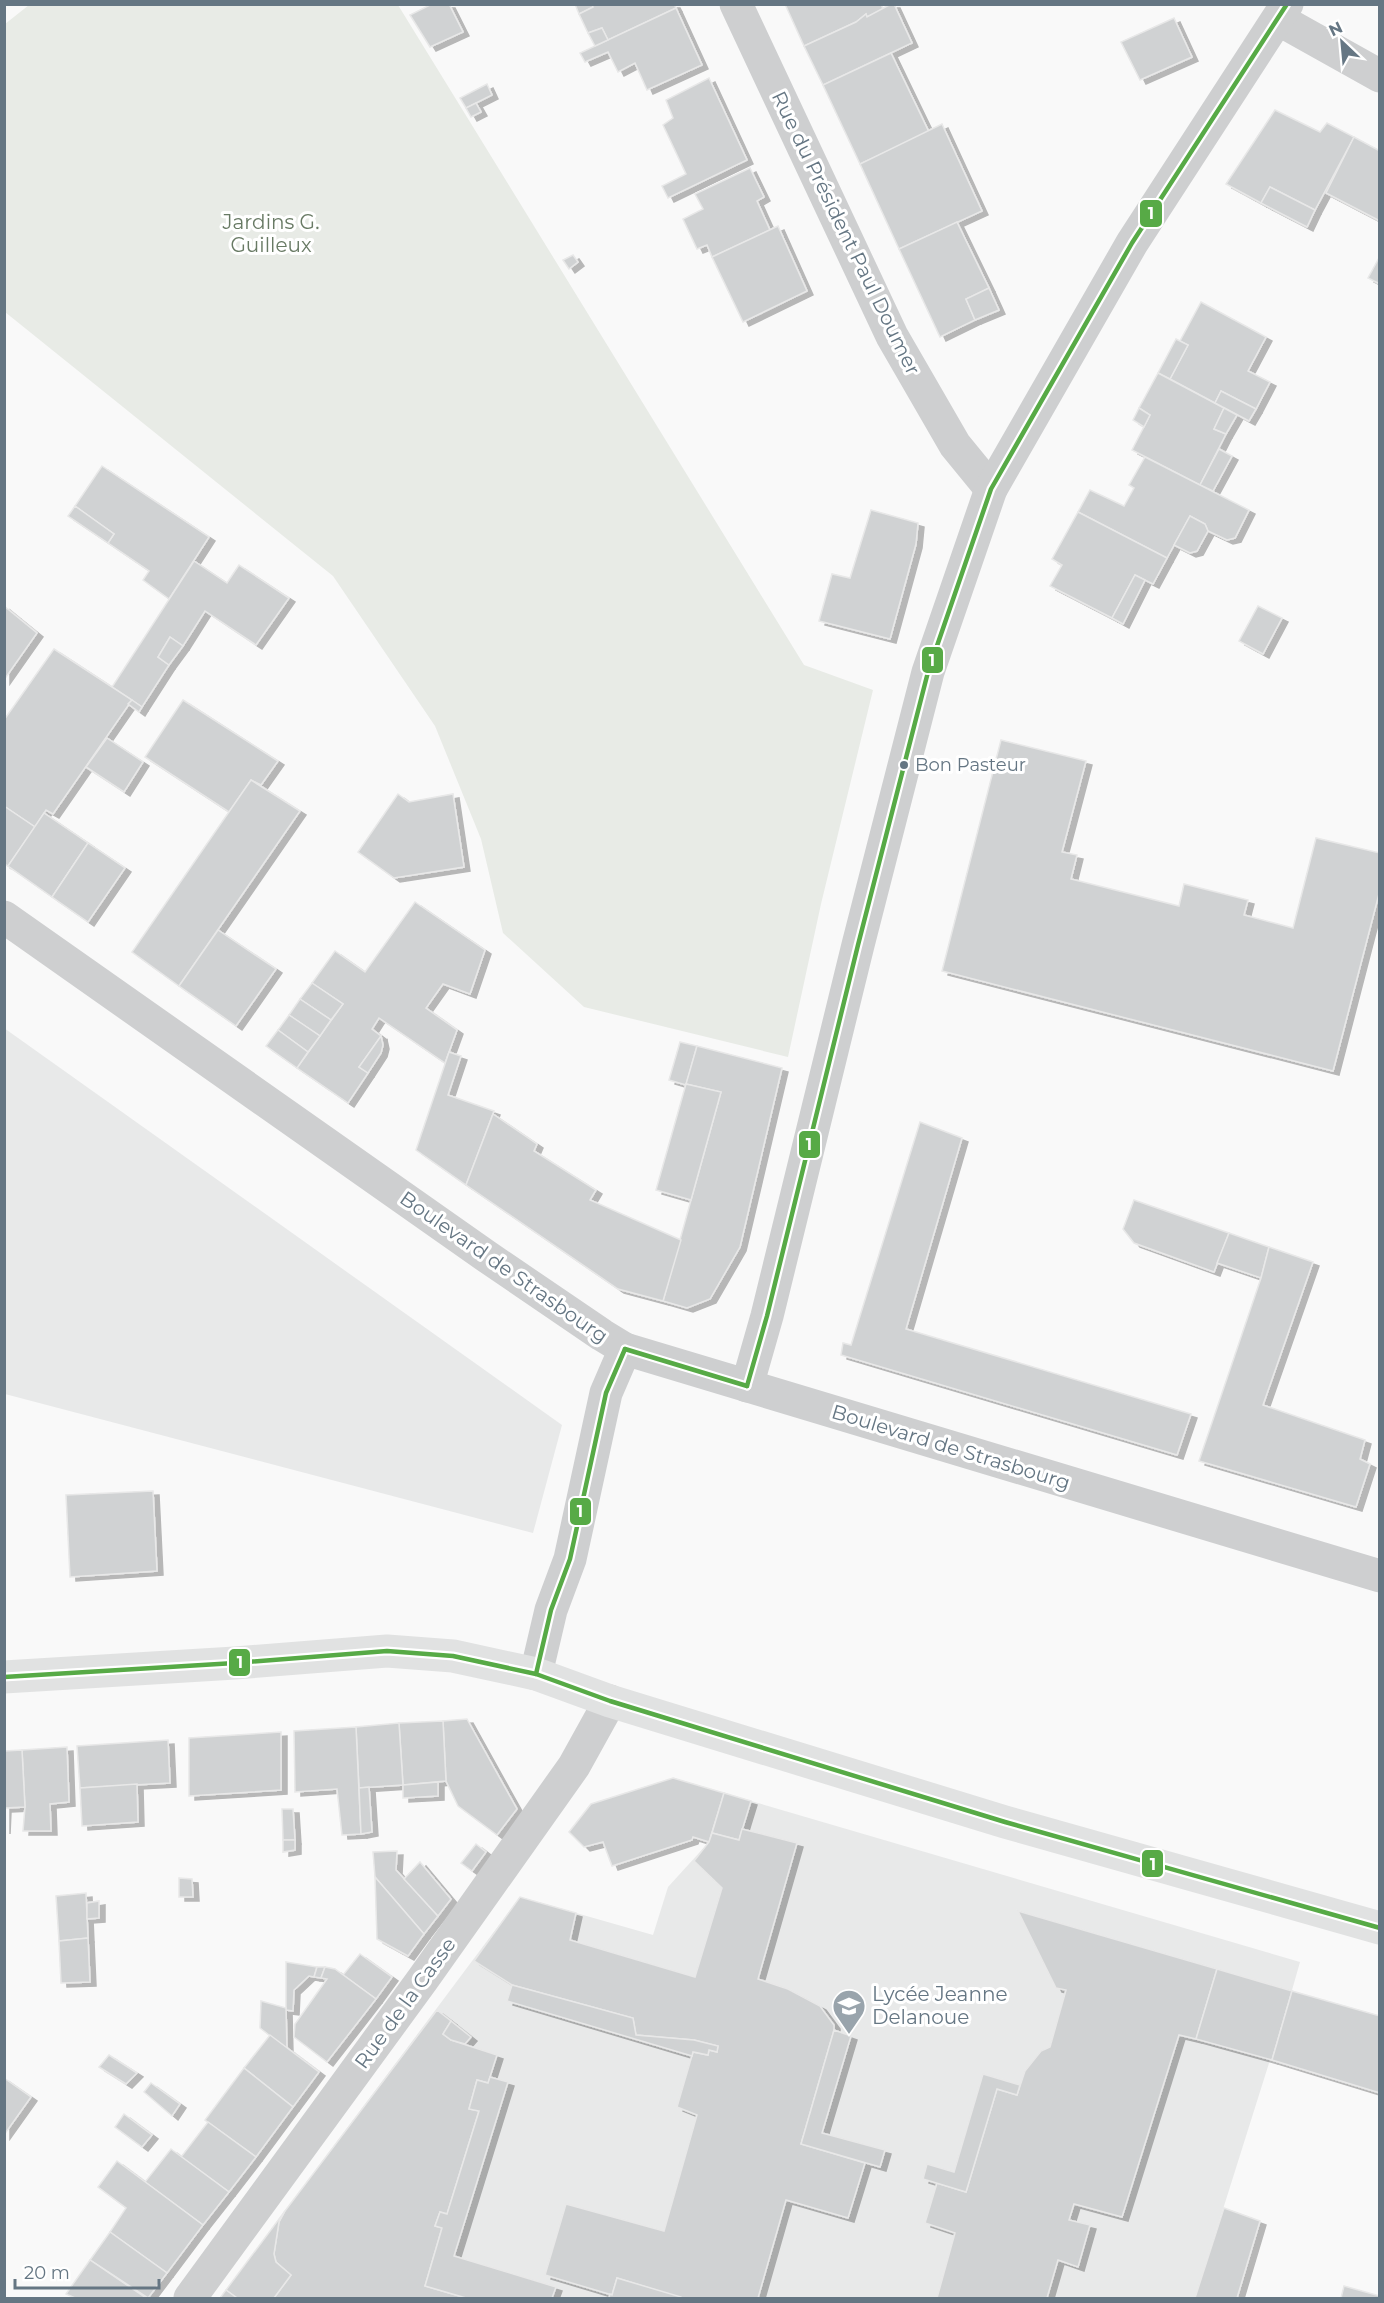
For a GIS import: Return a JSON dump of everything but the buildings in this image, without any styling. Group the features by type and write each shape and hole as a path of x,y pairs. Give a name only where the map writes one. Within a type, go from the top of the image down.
{"main road":[{"path":"4,1677 387,1651 453,1656 536,1674 610,1701 1005,1821 1380,1928"}],"street":[{"name":"Rue du Président Paul Doumer","path":"736,4 892,336 955,445 991,489"},
{"path":"747,1386 928,672 991,489 1132,243 1283,12 1380,76"},
{"name":"Boulevard de Strasbourg","path":"4,917 486,1256 625,1349 1380,1576"},
{"path":"536,1674 551,1610 570,1559 606,1393 625,1349"},
{"name":"Rue de la Casse","path":"190,2298 423,1979 574,1766 610,1701"}],"shaded area":[{"path":"4,1028 562,1425 533,1533 5,1394"},
{"name":"Lycée Jeanne Delanoue","path":"724,1793 1300,1962 1272,2060 1270,2060 1195,2298 237,2298 226,2290 520,1897 653,1935 668,1887 709,1842"}],"green space":[{"name":"Jardins G. Guilleux","path":"29,5 398,5 804,665 873,690 821,904 788,1057 584,1007 503,933 481,839 435,726 333,576 5,312 5,24"}],"transit line":[{"name":"1","path":"747,1386 767,1316 928,672 991,489 1132,243 1287,4"},
{"name":"1","path":"625,1349 747,1386"},
{"name":"1","path":"536,1674 551,1610 570,1559 606,1393 625,1349"},
{"name":"1","path":"4,1677 387,1651 453,1656 536,1674 610,1701 1005,1822 1380,1928"}],"place":[{"name":"Bon Pasteur","path":"904,765"},
{"name":"Lycée Jeanne Delanoue","path":"849,2035"}]}
